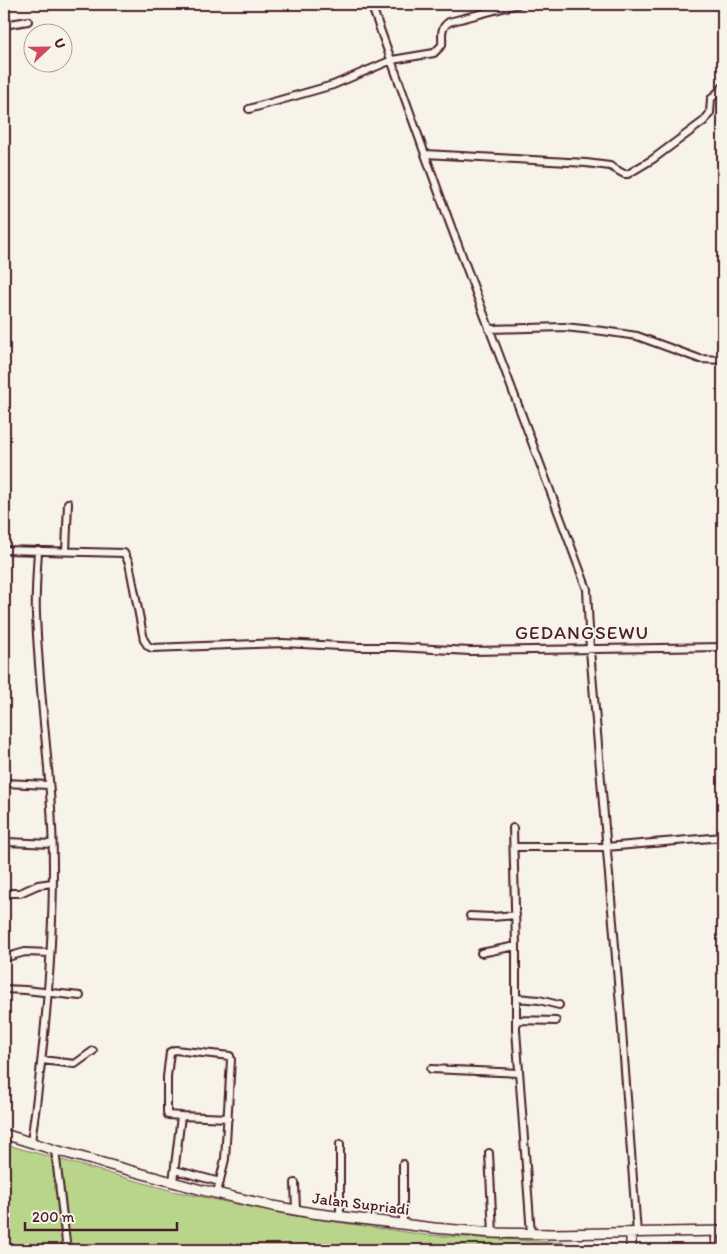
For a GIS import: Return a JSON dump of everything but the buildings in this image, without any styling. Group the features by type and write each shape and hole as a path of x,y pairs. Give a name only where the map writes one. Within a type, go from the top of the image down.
{"main road":[{"name":"Jalan Supriadi","path":"4,1134 173,1182 296,1210 493,1233 719,1232"},
{"path":"631,1250 634,1233"}],"street":[{"path":"371,4 489,329 587,589 634,1233"},
{"path":"249,108 333,85 392,60 434,53 442,45 442,29 449,22 518,4"},
{"path":"4,25 28,21"},
{"path":"425,154 586,163 610,166 628,174 653,159 704,121 710,113 712,96 723,87"},
{"path":"489,329 564,327 603,331 637,336 700,359 723,360"},
{"path":"66,550 68,503"},
{"path":"4,550 66,550 124,553 129,563 144,640 152,648 283,643 470,651 723,647"},
{"path":"31,1142 42,1060 48,993 52,883 49,785 36,613 38,550"},
{"path":"4,783 49,785"},
{"path":"513,828 516,915 516,1020 531,1234"},
{"path":"514,847 606,847 723,838"},
{"path":"7,842 52,844"},
{"path":"4,893 20,893 38,885 52,883"},
{"path":"470,916 516,915"},
{"path":"481,953 516,946"},
{"path":"4,958 25,952 50,953"},
{"path":"4,989 80,996"},
{"path":"516,998 539,1000 559,1005"},
{"path":"516,1020 556,1021"},
{"path":"217,1193 225,1159 228,1118 231,1060 230,1056 173,1050 170,1053 167,1076 168,1115 228,1118"},
{"path":"42,1060 75,1064 93,1051"},
{"path":"431,1069 519,1073"},
{"path":"173,1182 181,1116"},
{"path":"340,1144 340,1216"},
{"path":"55,1150 67,1250"},
{"path":"489,1153 493,1233"},
{"path":"403,1164 403,1223"},
{"path":"175,1170 220,1182"},
{"path":"295,1183 296,1210"},
{"path":"716,1250 719,1232"}],"green space":[{"path":"4,1144 173,1191 289,1215 426,1235 573,1243 574,1250 4,1250"}],"district":[{"name":"GEDANGSEWU","path":"582,632"}]}
